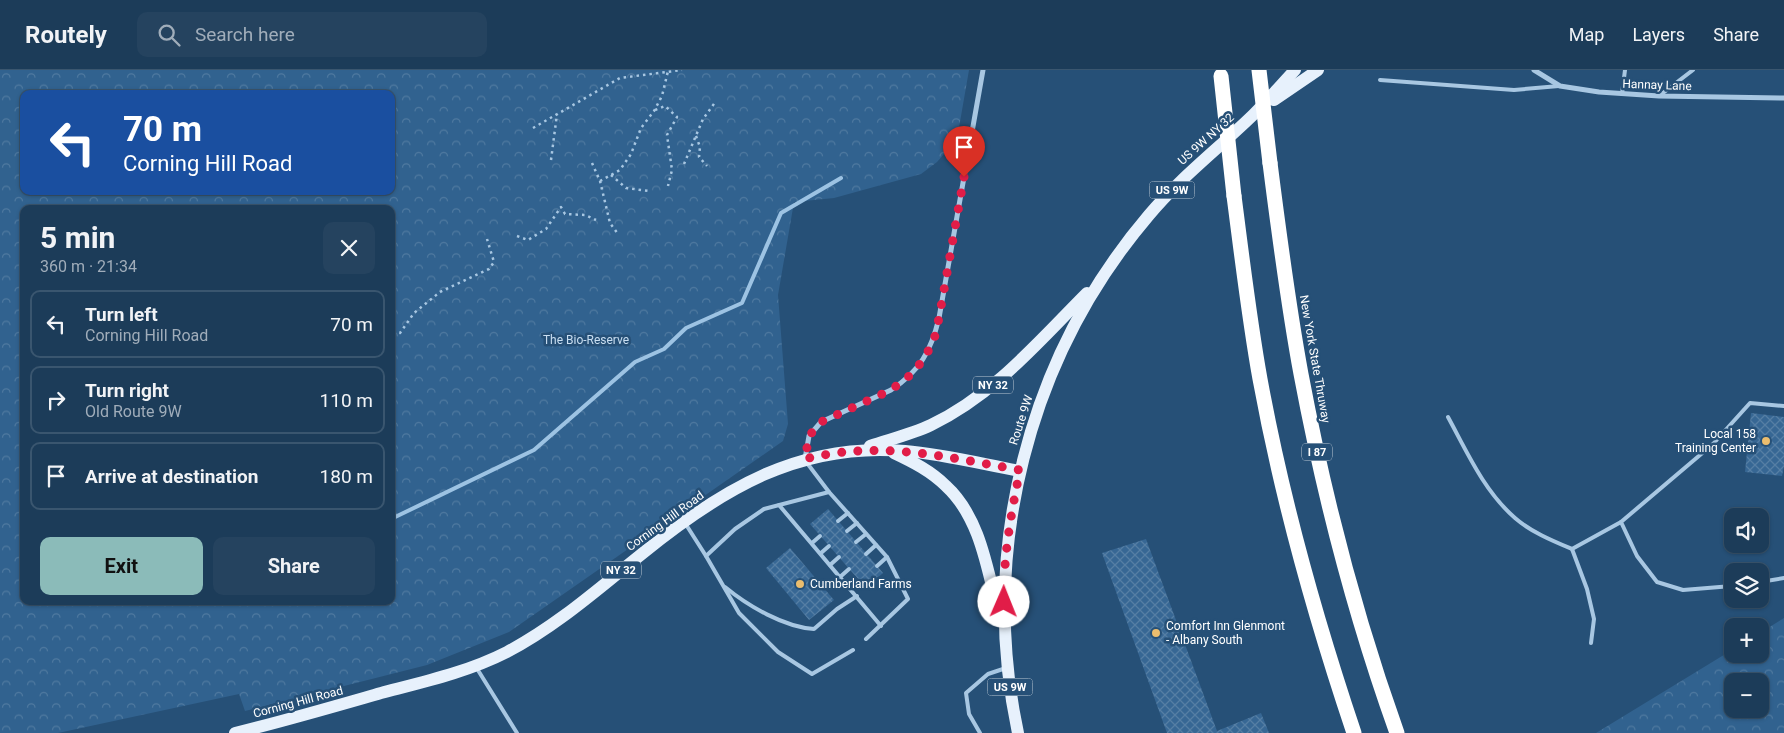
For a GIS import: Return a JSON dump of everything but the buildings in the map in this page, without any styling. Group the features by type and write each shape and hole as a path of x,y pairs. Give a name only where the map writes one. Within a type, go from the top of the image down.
{"highway":[{"name":"New York State Thruway","path":"1260,70 1270,164 1294,334 1317,453 1354,598 1397,733"},
{"path":"1220,73 1252,331 1279,471 1315,609 1354,733"}],"main road":[{"name":"US 9W","path":"1253,114 1295,70"},
{"name":"US 9W","path":"1253,114 1318,70"},
{"name":"US 9W NY 32","path":"1102,277 1125,244 1163,198 1253,114"},
{"name":"NY 32","path":"856,450 932,425 981,394 1018,363 1102,277"},
{"name":"Route 9W","path":"1018,733 1008,667 1004,591 1013,505 1020,470 1034,419 1071,330 1102,277"},
{"name":"Corning Hill Road","path":"235,733 436,678 506,652 560,619 645,551 720,498 754,479 805,459 856,450 888,450 924,453 1020,470"},
{"path":"888,450 916,464 939,479 952,491 963,506 975,530 1006,640"}],"street":[{"path":"805,459 809,436 821,422 891,390 902,383 913,373 925,357 934,340 983,70"},
{"name":"Hannay Lane","path":"1537,71 1560,86 1583,90 1659,96 1784,98"}],"lane":[{"path":"1622,94 1625,70"},
{"path":"1659,96 1693,70"},
{"path":"1380,80 1514,90 1560,86"},
{"path":"1572,549 1621,522 1713,444 1750,403 1784,406"},
{"path":"1448,417 1488,489 1516,519 1546,538 1572,549 1587,589 1594,619 1590,643"},
{"path":"805,459 829,492 887,557 908,599 882,626 866,639"},
{"path":"706,556 742,524 764,509 829,492"},
{"path":"780,505 882,626"},
{"path":"838,521 848,513"},
{"path":"684,522 739,613 778,652 812,674 853,650"},
{"path":"1621,522 1637,556 1657,582 1683,590 1724,587"},
{"path":"847,532 857,523"},
{"path":"856,542 866,534"},
{"path":"812,543 820,536"},
{"path":"866,554 876,545"},
{"path":"820,554 829,546"},
{"path":"830,565 839,557"},
{"path":"877,566 887,557"},
{"path":"840,577 849,569"},
{"path":"1769,580 1784,578"},
{"path":"850,589 859,581"},
{"path":"724,586 742,601 799,628 814,629 837,609 857,596"},
{"path":"475,665 517,733"},
{"path":"980,733 969,714 966,693 988,674 1008,667"}],"path":[{"path":"533,128 620,78 682,70"},
{"path":"600,181 620,170 631,154 640,128 654,111 662,96 668,71"},
{"path":"684,164 703,119 716,101"},
{"path":"654,111 665,106 677,117 667,135 672,170 668,186"},
{"path":"551,160 557,114"},
{"path":"696,136 700,147 699,157 707,166"},
{"path":"592,163 600,181 610,224 618,234"},
{"path":"611,175 626,188 649,191"},
{"path":"517,236 528,240 546,229 561,207 566,214 585,215 596,220"},
{"path":"395,332 400,333 414,312 440,292 490,270 494,262 487,239"}],"green space":[{"name":"The Bio-Reserve","path":"0,70 969,70 957,139 937,162 921,174 834,198 794,202 778,295 788,424 783,441 509,632 427,665 245,711 239,694 58,733 0,733"},
{"path":"1784,618 1784,733 1596,733 1724,655 1724,663 1769,663 1769,627"}],"waterway":[{"path":"395,517 534,450 635,362 664,349 686,328 742,303 781,213 841,178"}],"place":[{"name":"Local 158 Training Center","path":"1766,441"},
{"name":"Cumberland Farms","path":"800,584"},
{"name":"Comfort Inn Glenmont - Albany South","path":"1156,633"}],"route":[{"path":"964,177 939,318 934,340 925,357 913,373 891,390 821,422 809,436 805,459 856,450 888,450 924,453 1020,470 1010,526 1005,570 1004,602"}]}
